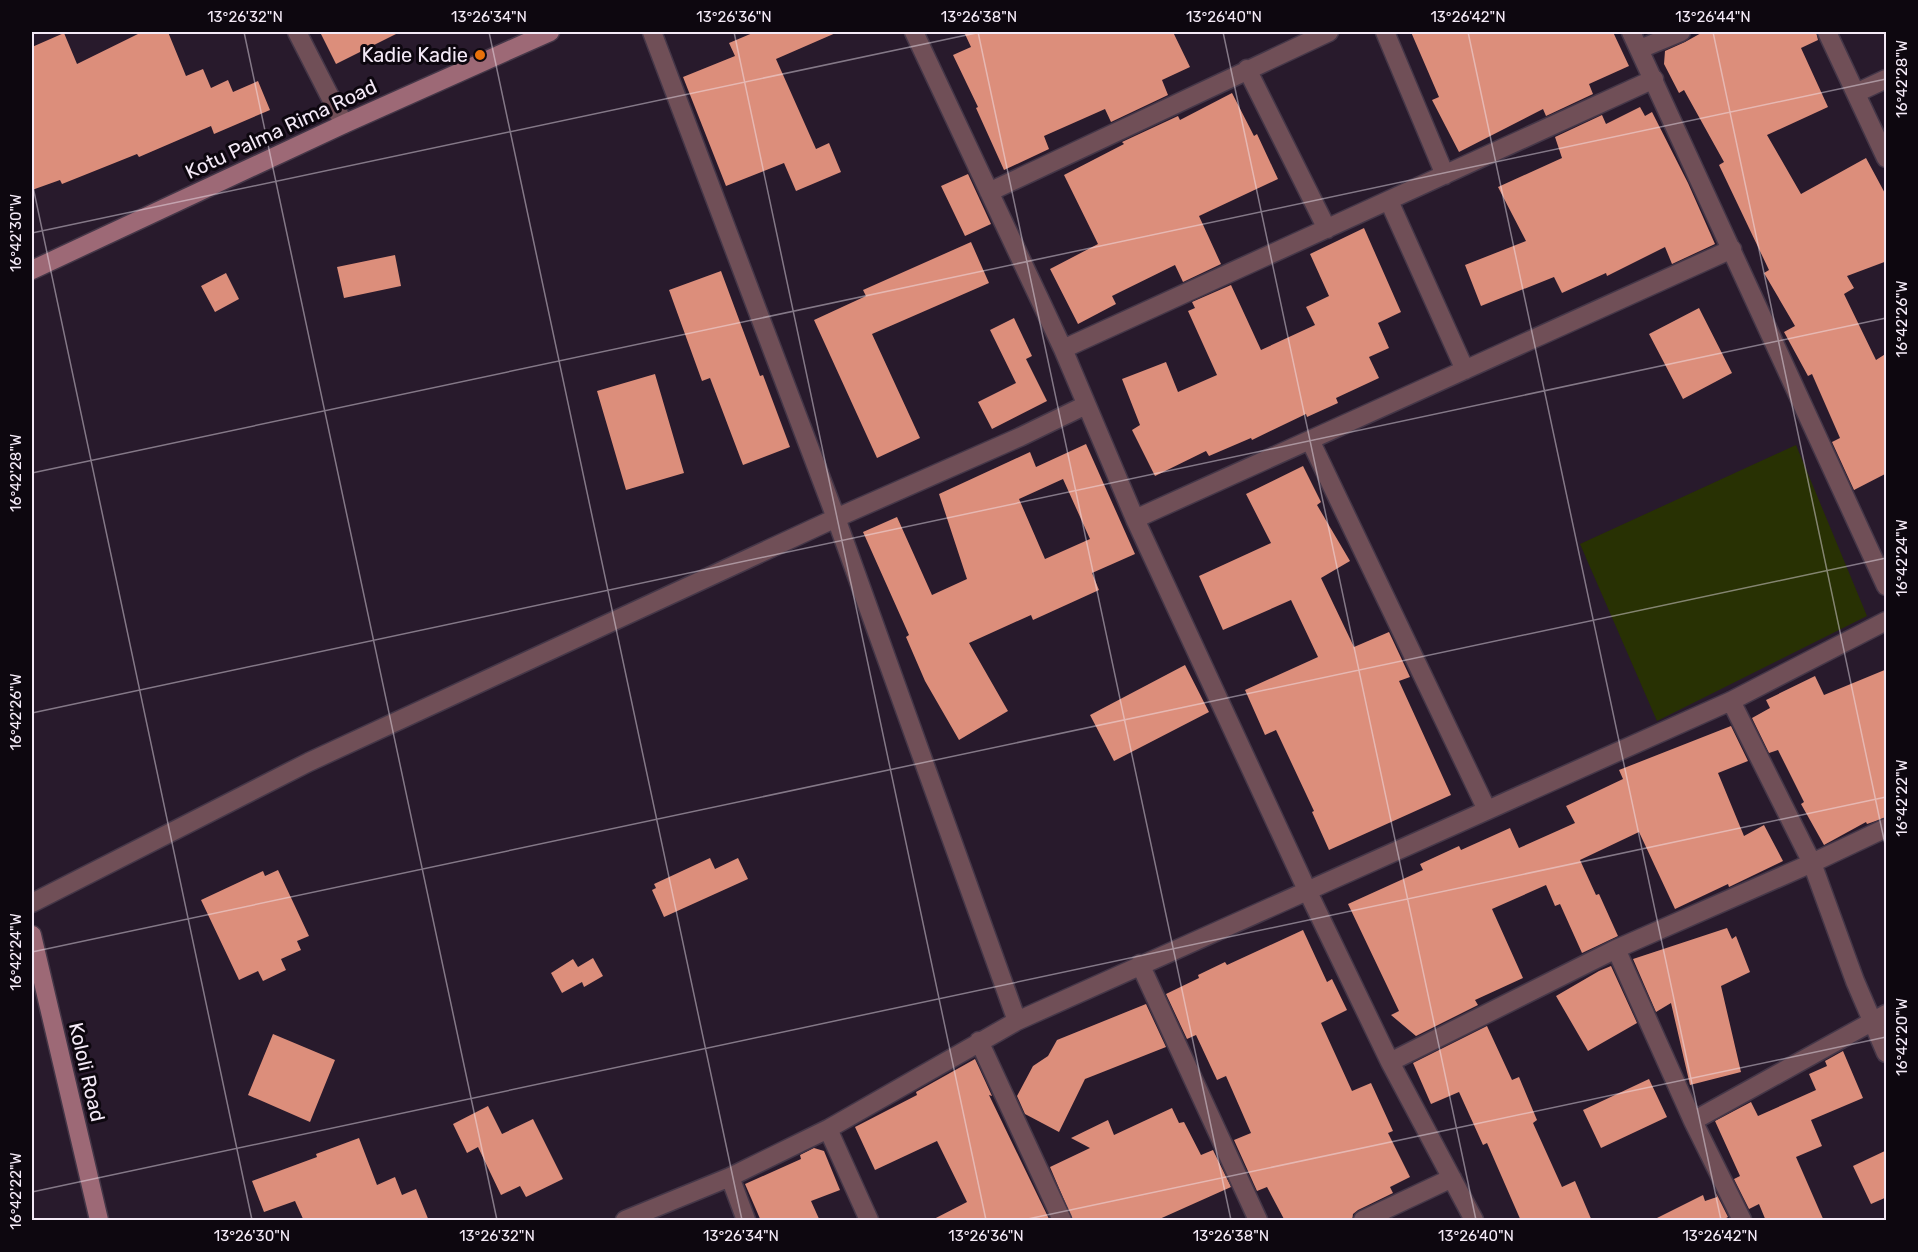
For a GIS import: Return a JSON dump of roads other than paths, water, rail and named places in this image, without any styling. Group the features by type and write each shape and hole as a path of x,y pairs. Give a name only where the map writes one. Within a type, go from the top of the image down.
{"street":[{"path":"297,32 344,124"},
{"name":"Kotu Palma Rima Road","path":"32,270 344,124 550,32"},
{"path":"652,32 836,518 1017,1021"},
{"path":"914,32 1063,349 1136,519 1307,890 1390,1062 1474,1221"},
{"path":"989,192 1247,69 1304,36 1329,32"},
{"path":"1384,32 1445,175"},
{"path":"1631,32 1887,586"},
{"path":"1640,49 1681,32"},
{"path":"1827,32 1887,158"},
{"path":"1247,69 1327,229"},
{"path":"1063,349 1654,79"},
{"path":"1856,93 1887,79"},
{"path":"1389,201 1465,370"},
{"path":"1136,519 1732,249"},
{"path":"32,903 309,762 836,518 1010,442 1086,405"},
{"path":"1310,440 1487,810"},
{"path":"625,1221 730,1177 828,1129 1017,1021 1731,701 1887,621"},
{"path":"1731,701 1812,863 1855,981 1879,1017 1887,1053"},
{"path":"1390,1062 1616,949 1887,828"},
{"name":"Kololi Road","path":"32,935 99,1221"},
{"path":"1616,949 1693,1121 1742,1221"},
{"path":"1140,964 1258,1221"},
{"path":"1693,1121 1879,1017"},
{"path":"979,1041 1062,1221"},
{"path":"828,1129 869,1221"},
{"path":"730,1177 746,1221"},
{"path":"1363,1221 1452,1178"}],"place":[{"name":"Kadie Kadie","path":"480,55"}]}
